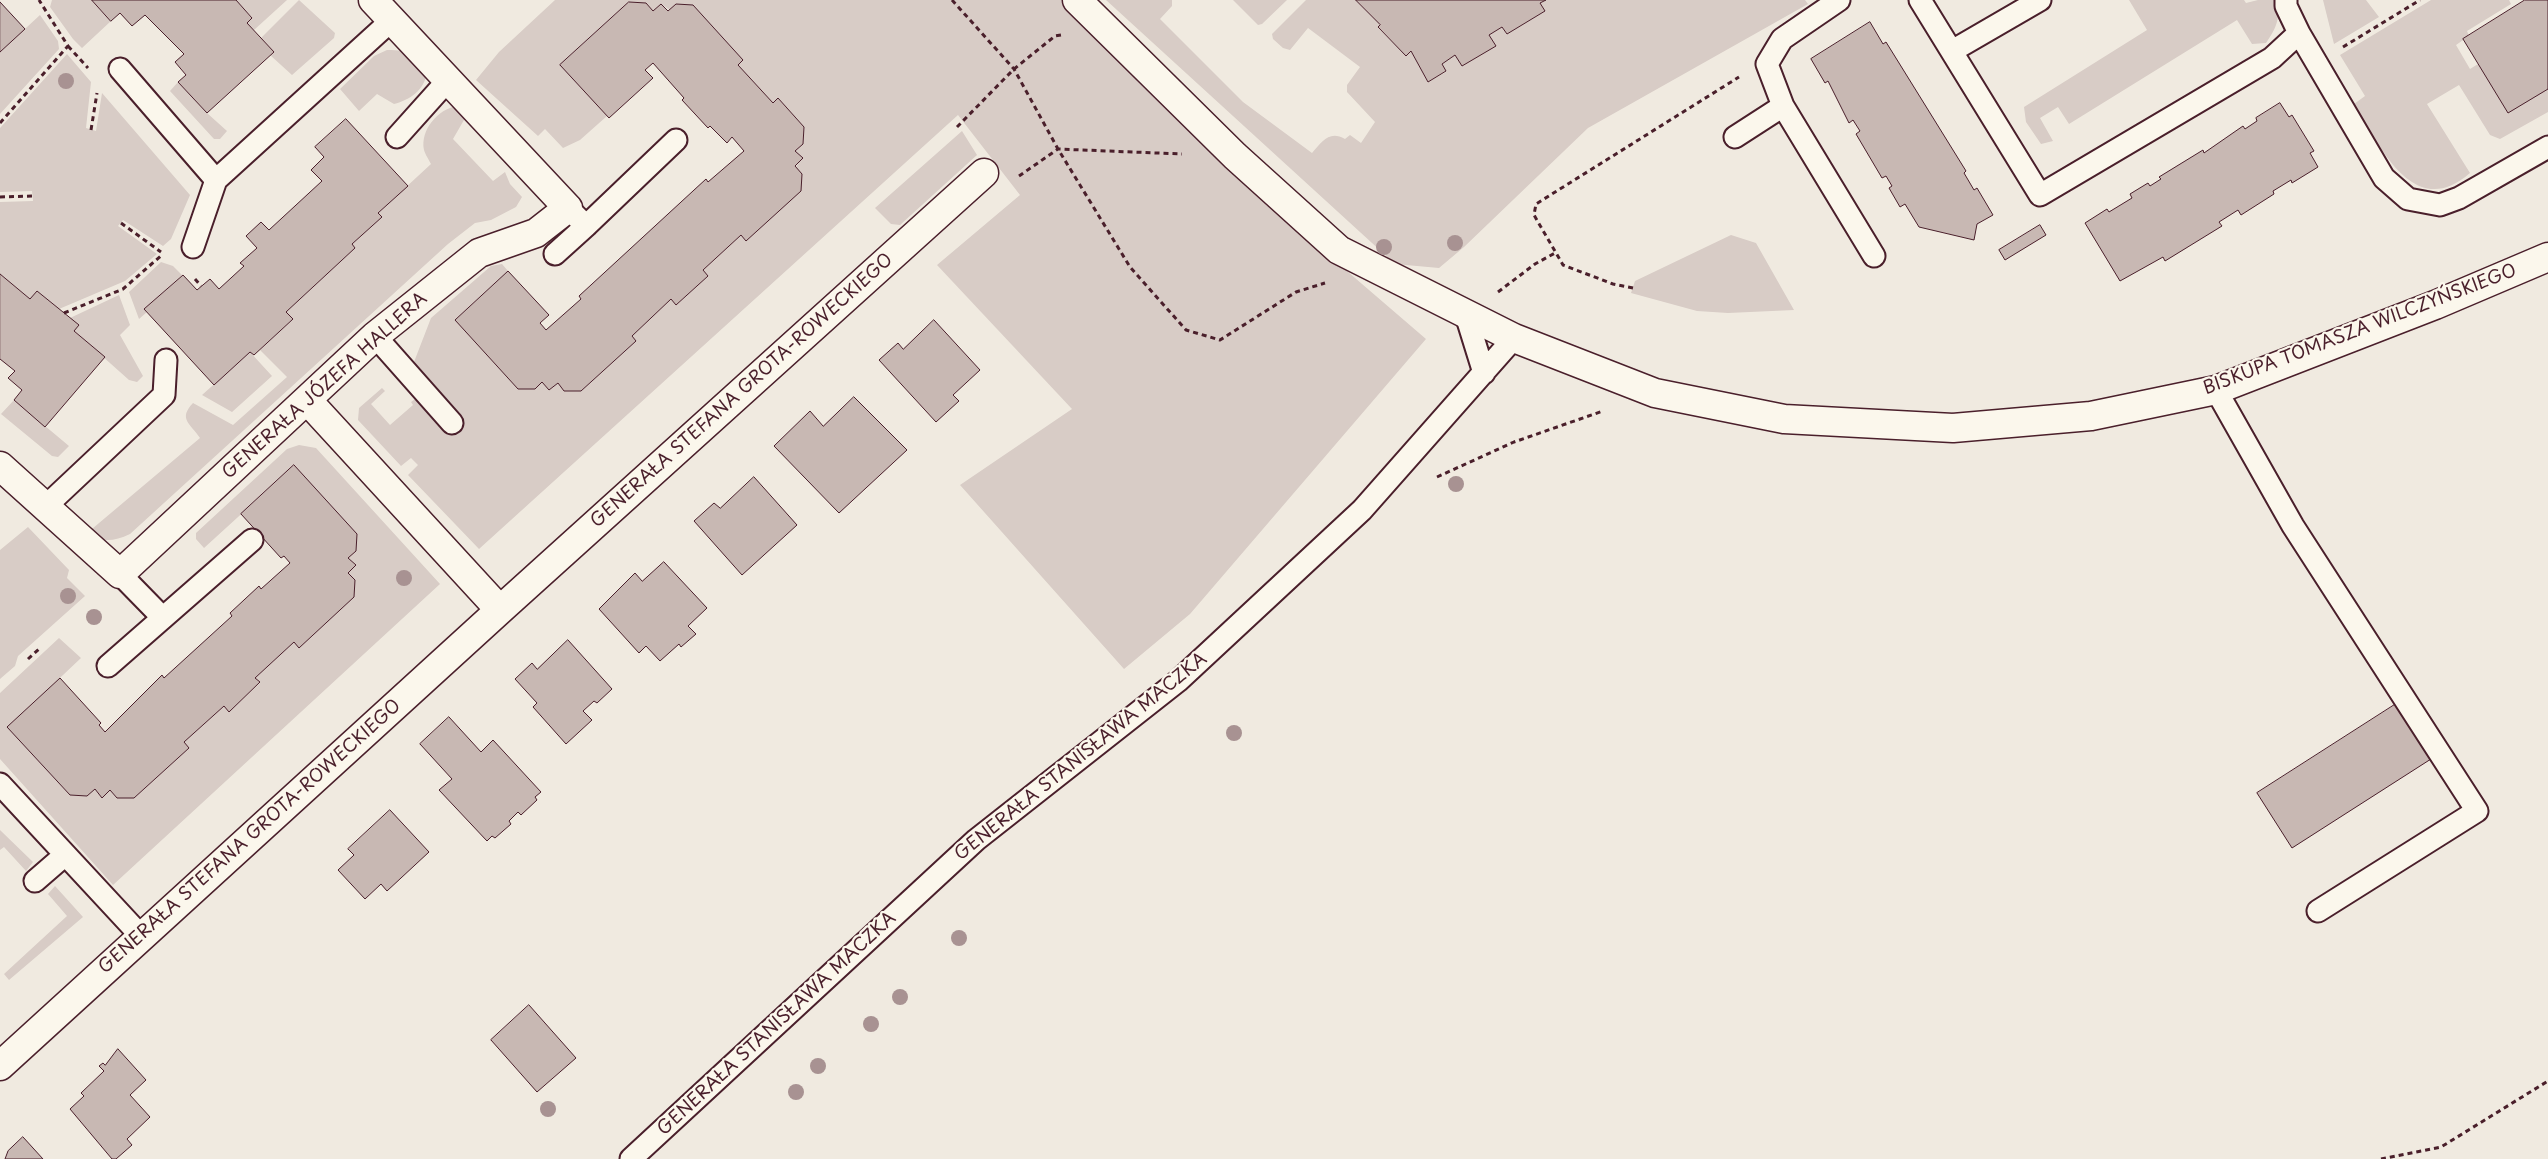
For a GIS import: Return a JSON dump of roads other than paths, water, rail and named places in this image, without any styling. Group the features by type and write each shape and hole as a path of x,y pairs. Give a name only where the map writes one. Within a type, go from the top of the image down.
{"street":[{"path":"373,0 577,217"},
{"name":"BISKUPA TOMASZA WILCZYŃSKIEGO","path":"1077,0 1235,156 1339,250 1466,316 1514,338 1655,393 1784,419 1953,428 2091,416 2216,390 2435,305 2548,257"},
{"name":"GENERAŁA STEFANA GROTA-ROWECKIEGO","path":"0,1066 500,610 984,173"},
{"name":"GENERAŁA JÓZEFA HALLERA","path":"120,574 375,336 479,253 577,217"},
{"path":"307,400 500,610"},
{"path":"1,469 120,574"}],"lane":[{"path":"1839,0 1782,39 1767,64 1783,106 1874,256"},
{"path":"1920,0 2040,195 2272,58 2299,32"},
{"path":"1952,51 2040,0"},
{"path":"2286,0 2286,6 2299,32 2384,178 2408,199 2440,205 2459,198 2548,147"},
{"path":"193,247 216,180 392,19"},
{"path":"120,69 216,180"},
{"path":"396,137 449,79"},
{"path":"1735,137 1783,106"},
{"path":"555,254 577,217 676,140"},
{"path":"1466,316 1484,373"},
{"path":"375,336 452,423"},
{"name":"GENERAŁA STANISŁAWA MACZKA","path":"631,1159 976,840 1178,681 1362,510 1514,338"},
{"path":"45,507 164,395 166,360"},
{"path":"2216,390 2293,526 2477,811 2318,911"},
{"path":"108,666 252,540"},
{"path":"120,574 163,618"},
{"path":"0,784 141,936"},
{"path":"35,881 64,855"}]}
